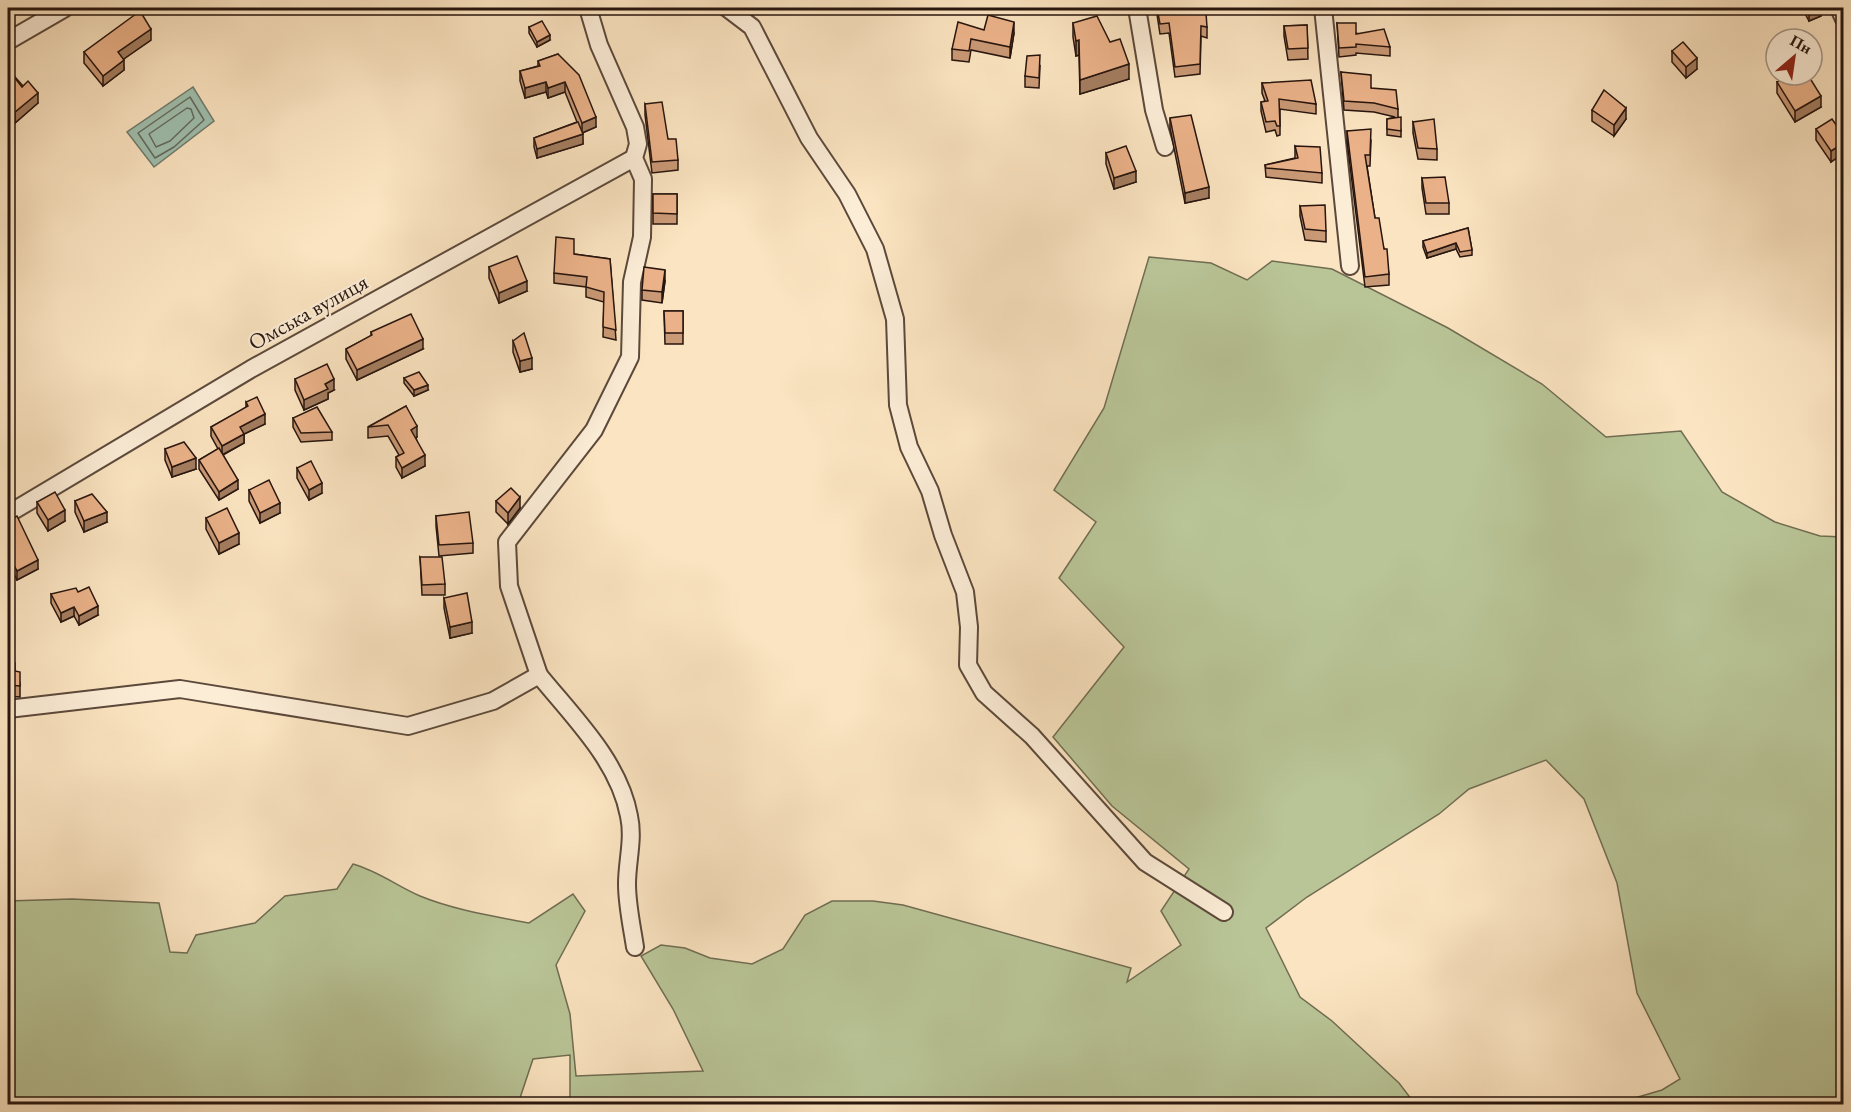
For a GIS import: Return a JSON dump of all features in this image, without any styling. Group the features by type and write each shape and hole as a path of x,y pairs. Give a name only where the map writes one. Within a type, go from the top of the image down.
{"street":[{"path":"8,41 65,8"},
{"path":"588,8 600,45 635,128 638,144 634,158 643,179 642,237 632,282 630,357 594,430 507,542 509,586 539,675 599,749 621,786 630,817 627,884 635,947"},
{"path":"727,8 752,27 809,138 847,194 874,249 895,318 898,405 907,437 930,491 943,535 965,592 969,627 968,665 984,693 1032,736 1145,862 1224,912"},
{"path":"1137,8 1154,110 1165,147"},
{"path":"1323,8 1350,266"},
{"path":"1839,8 1844,19"},
{"name":"Омська вулиця","path":"8,514 251,369 634,158"},
{"path":"8,709 180,689 408,726 493,701 539,675"}],"shaded area":[{"path":"1149,257 1211,263 1247,280 1272,261 1332,269 1448,328 1542,384 1606,437 1681,431 1722,492 1775,522 1820,536 1843,537 1843,1104 1614,1104 1662,1090 1680,1079 1637,993 1617,883 1584,799 1546,760 1469,789 1439,814 1307,897 1266,928 1300,997 1332,1021 1399,1083 1415,1104 570,1104 570,1055 533,1059 518,1104 8,1104 8,901 72,899 159,903 170,952 187,953 196,935 255,923 285,896 337,889 353,864 433,901 529,923 573,894 585,911 556,965 570,1014 576,1076 703,1071 673,1009 641,956 661,945 685,948 710,958 752,964 783,949 805,915 832,901 873,901 903,905 1131,968 1127,982 1181,945 1161,911 1189,869 1112,806 1053,737 1124,647 1059,578 1096,522 1054,490 1104,408"}],"water":[{"path":"193,87 214,121 154,167 127,132"}],"building":[{"path":"1157,8 1178,8 1179,13 1206,13 1207,27 1201,26 1200,64 1175,67 1169,23 1160,24"},
{"path":"140,11 151,29 118,52 124,60 103,76 84,52"},
{"path":"988,15 1014,22 1010,47 971,39 969,51 952,49 958,22 984,30"},
{"path":"1097,16 1110,42 1120,39 1129,64 1080,80 1079,40 1076,41 1073,23"},
{"path":"542,21 550,35 537,42 529,27"},
{"path":"1337,23 1356,23 1356,34 1384,29 1390,47 1356,44 1356,47 1339,48"},
{"path":"1307,25 1308,48 1288,49 1284,26"},
{"path":"1683,42 1697,58 1686,67 1672,51"},
{"path":"558,54 579,75 596,117 582,123 565,82 548,88 546,82 525,88 520,71 540,66 538,61"},
{"path":"1040,55 1039,78 1025,76 1027,56"},
{"path":"8,69 22,87 28,81 38,93 15,112 8,104"},
{"path":"1341,72 1371,75 1371,88 1396,90 1398,109 1374,103 1344,101"},
{"path":"1311,80 1316,104 1279,99 1280,126 1277,126 1275,121 1266,122 1261,102 1268,101 1262,83"},
{"path":"1780,87 1815,87 1821,96 1795,111"},
{"path":"1604,90 1626,108 1614,125 1592,110"},
{"path":"662,102 668,139 676,139 678,160 652,162 645,104"},
{"path":"1191,115 1209,187 1185,193 1170,118"},
{"path":"1401,117 1401,131 1387,129 1387,119"},
{"path":"1434,119 1437,149 1418,148 1413,122"},
{"path":"1832,119 1844,136 1844,145 1831,151 1816,129"},
{"path":"578,122 583,134 537,149 534,138"},
{"path":"1371,129 1370,155 1365,155 1375,218 1379,218 1384,249 1387,249 1389,274 1365,277 1347,131"},
{"path":"1126,146 1136,171 1114,178 1106,153"},
{"path":"1295,146 1320,147 1322,173 1266,168 1265,165 1298,158"},
{"path":"1445,177 1449,203 1426,203 1422,178"},
{"path":"653,194 677,194 677,214 653,213"},
{"path":"1325,205 1326,231 1305,229 1300,206"},
{"path":"1468,228 1472,250 1460,252 1456,243 1427,253 1423,241"},
{"path":"556,237 574,239 574,254 610,259 616,330 603,327 604,292 586,287 587,277 554,273"},
{"path":"517,256 527,281 499,293 489,267"},
{"path":"644,267 665,270 662,292 642,290"},
{"path":"664,311 683,311 683,333 665,333"},
{"path":"411,314 423,339 357,370 346,349 372,335 371,332"},
{"path":"524,333 532,358 520,361 513,341"},
{"path":"327,364 334,379 325,384 328,389 304,400 295,379"},
{"path":"419,372 428,385 414,390 404,378"},
{"path":"257,397 265,414 240,427 244,434 222,446 211,427 248,406 246,402"},
{"path":"406,406 417,426 411,430 425,455 402,468 396,457 404,453 388,425 368,427"},
{"path":"317,407 332,432 301,433 293,418"},
{"path":"184,442 196,458 172,467 165,449"},
{"path":"219,448 238,480 219,492 199,460"},
{"path":"311,461 322,483 309,490 297,468"},
{"path":"269,480 280,503 260,513 249,490"},
{"path":"511,488 520,497 508,513 496,501"},
{"path":"55,492 65,510 48,520 37,502"},
{"path":"92,494 107,512 84,521 75,501"},
{"path":"227,508 239,533 219,543 206,518"},
{"path":"469,512 473,543 439,545 436,516"},
{"path":"17,516 38,560 17,571 8,553 8,521"},
{"path":"420,557 442,557 445,584 422,585"},
{"path":"89,587 98,606 79,616 74,607 61,613 51,594 76,588 78,592"},
{"path":"467,593 472,622 450,627 444,598"},
{"path":"8,663 15,663 15,671 20,672 20,686 8,685"}]}
